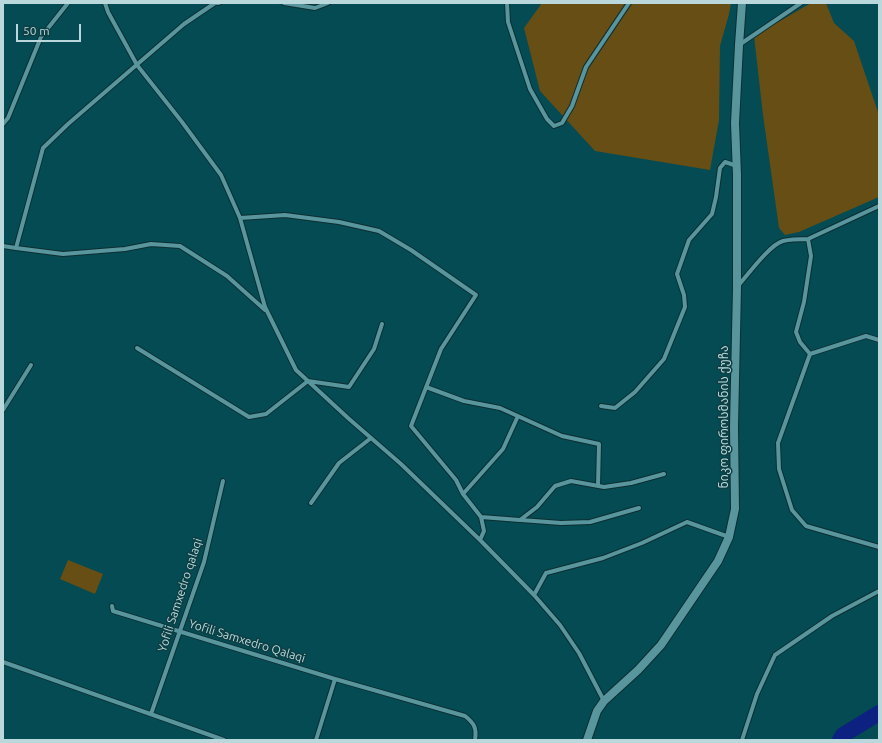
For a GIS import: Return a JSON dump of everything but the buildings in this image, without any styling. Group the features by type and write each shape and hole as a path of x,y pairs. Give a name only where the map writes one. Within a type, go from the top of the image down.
{"main road":[{"name":"ნიკო ფიროსმანის ქუჩა","path":"587,740 597,711 604,701 638,670 660,645 718,561 730,537 735,509 734,426 737,288 737,166 735,123 742,3"}],"street":[{"path":"3,124 8,118 41,37 68,3"},
{"path":"106,3 108,12 137,65 221,175 240,218 265,306 296,370 401,464 480,540 534,595 560,625 579,653 604,701"},
{"path":"16,248 43,148 68,124 184,24 215,3 219,3"},
{"path":"284,3 315,8 328,3"},
{"path":"508,3 508,22 530,89 547,118 554,126 562,123 572,106 586,67 629,3"},
{"path":"739,45 801,3"},
{"path":"602,406 615,408 635,392 664,359 685,307 684,295 677,274 689,240 712,214 720,168 725,162 737,166"},
{"path":"737,288 772,247 782,241 798,238 808,239 879,206"},
{"path":"240,218 285,215 339,222 380,231 411,250 476,295 440,349 411,426 456,480 463,494 481,517 484,531 480,540"},
{"path":"808,239 811,256 804,302 796,332 800,342 810,354"},
{"path":"3,246 63,254 125,249 151,244 180,246 227,276 268,313"},
{"path":"137,348 249,417 266,414 308,381 349,387 374,349 382,324"},
{"path":"810,354 866,336 879,340"},
{"path":"810,354 778,443 779,469 792,510 806,526 879,547"},
{"path":"3,410 32,365"},
{"path":"426,387 464,401 500,408 562,436 599,444 598,486"},
{"path":"463,494 503,449 518,416"},
{"path":"311,503 339,463 371,438"},
{"path":"520,520 537,507 555,486 571,481 604,487 631,483 664,474"},
{"name":"Yofili Samxedro qalaqi","path":"151,714 204,562 223,481"},
{"path":"481,517 561,522 590,522 639,508"},
{"path":"534,595 546,573 603,558 642,543 687,522 730,537"},
{"path":"742,740 757,694 775,654 832,616 879,591"},
{"name":"Yofili Samxedro Qalaqi","path":"112,606 113,611 335,679 465,716 473,722 476,733 475,740"},
{"path":"3,662 224,740"},
{"path":"316,740 335,679"}],"shaded area":[{"path":"542,3 731,3 720,46 719,120 710,170 595,151 540,91 524,28"},
{"path":"811,3 826,3 834,23 854,41 879,115 879,197 799,232 785,235 779,228 763,115 754,36"},
{"path":"68,560 103,574 95,594 60,579"}],"waterway":[{"path":"840,740 843,735 879,713"}]}
